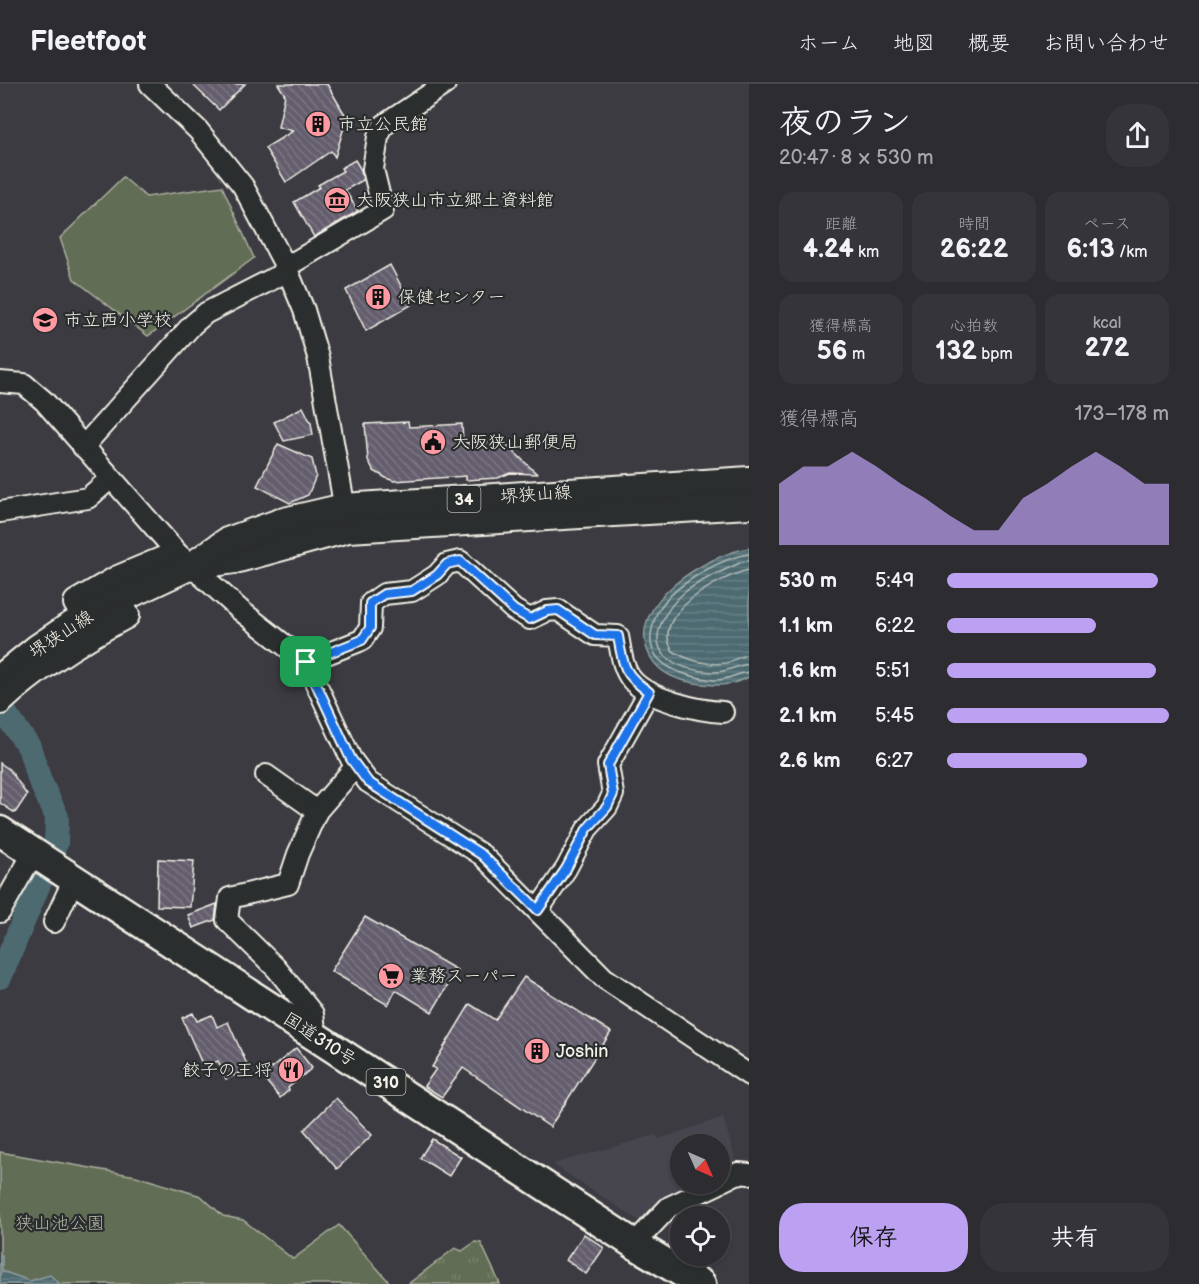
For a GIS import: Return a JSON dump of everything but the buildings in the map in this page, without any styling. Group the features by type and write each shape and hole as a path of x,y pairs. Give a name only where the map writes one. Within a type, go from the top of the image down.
{"highway":[{"name":"国道310号","path":"0,831 634,1244 700,1284"}],"main road":[{"name":"堺狭山線","path":"346,518 749,480"},
{"name":"堺狭山線","path":"7,677 68,627 112,603 231,550 280,522 749,505"}],"street":[{"path":"150,84 198,130 226,163 243,186 287,269 304,310 318,357 346,518"},
{"path":"83,447 192,324 206,313 287,269 383,210 373,169 378,137 384,125 445,84"},
{"path":"0,382 24,384 44,401 192,566 240,610 306,662 356,766 368,782 482,855 614,985 749,1075"},
{"path":"0,512 88,498 111,478"},
{"path":"306,662 362,640 370,628 370,603 384,594 412,591 437,575 447,564 460,561 514,610 530,619 547,611 558,610 595,635 618,636 623,661 632,680 649,692 704,711 723,712"},
{"path":"538,910 566,869 587,829 607,807 613,794 608,765 649,692"},
{"path":"316,1036 313,1014 276,968 228,920 230,898 288,884 317,811 356,766"},
{"path":"266,775 317,811"},
{"path":"0,912 36,853"},
{"path":"54,922 74,879"},
{"path":"730,1177 738,1173 749,1174"},
{"path":"634,1244 669,1207 696,1194"}],"shaded area":[{"path":"723,1117 728,1134 674,1134"},
{"path":"655,1135 659,1139 670,1135 670,1194 674,1194 641,1222 552,1164"},
{"path":"730,1141 737,1165 730,1168"}],"green space":[{"path":"123,177 146,197 222,186 254,258 148,336 74,279 60,238"},
{"name":"狭山池公園","path":"0,1152 136,1176 201,1196 223,1216 243,1220 293,1259 339,1225 391,1284 0,1284"},
{"path":"475,1242 481,1243 500,1284 408,1284 455,1248 462,1251"}],"water":[{"path":"749,548 749,677 729,684 703,684 673,677 661,670 651,659 645,633 649,616 660,599 694,570 732,552"},
{"path":"0,1255 2,1255 2,1271 30,1281 50,1275 60,1284 0,1284"}],"waterway":[{"path":"0,706 29,747 40,781 57,817 56,843 0,977"}],"place":[{"name":"市立公民館","path":"318,124"},
{"name":"大阪狭山市立郷土資料館","path":"337,200"},
{"name":"保健センター","path":"378,297"},
{"name":"市立西小学校","path":"45,320"},
{"name":"大阪狭山郵便局","path":"433,442"},
{"name":"業務スーパー","path":"391,976"},
{"name":"Joshin","path":"537,1051"},
{"name":"餃子の王将","path":"291,1070"}],"route":[{"path":"460,561 514,610 530,619 547,611 558,610 595,635 618,636 623,661 632,680 649,692 608,765 613,794 607,807 587,829 566,869 538,910 482,855 368,782 351,759 306,662 362,640 370,628 370,603 384,594 412,591 437,575 447,564 460,561"}]}
